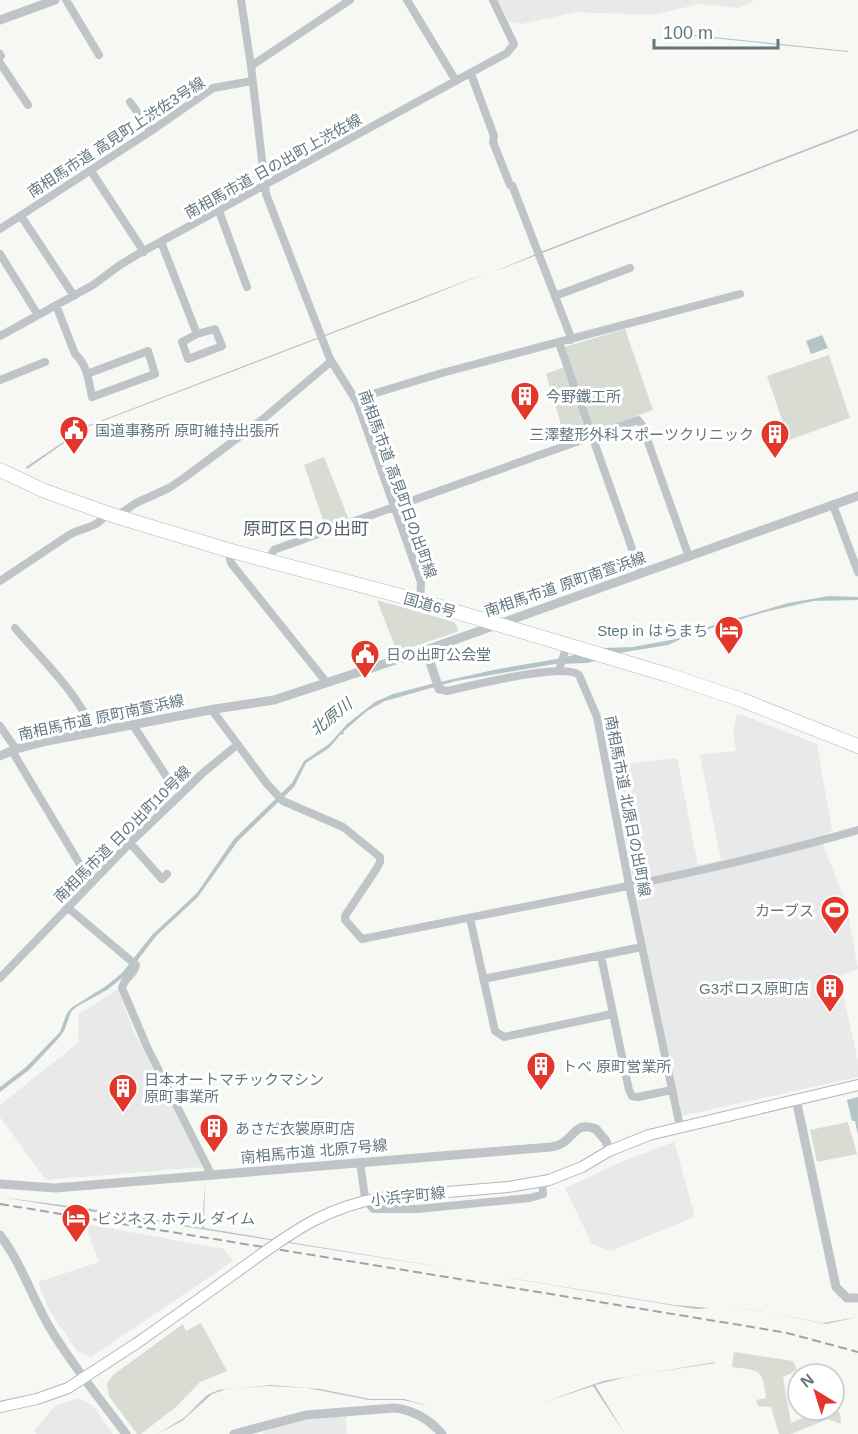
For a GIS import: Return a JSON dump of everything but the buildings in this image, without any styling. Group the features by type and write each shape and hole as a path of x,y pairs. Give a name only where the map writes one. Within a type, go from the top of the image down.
{"highway":[{"name":"国道6号","path":"0,470 112,515 228,550 420,601 568,650 615,659 742,700 858,746"}],"main road":[{"name":"小浜字町線","path":"0,1407 37,1399 68,1388 137,1343 305,1225 345,1206 387,1197 508,1187 542,1181 582,1167 609,1151 650,1135 858,1085"}],"street":[{"path":"0,20 55,0"},
{"path":"66,0 99,55"},
{"name":"南相馬市道 高見町日の出町線","path":"241,0 251,66 264,186 332,363 356,399 421,582 420,601"},
{"path":"251,66 350,0"},
{"path":"407,0 456,81"},
{"name":"南相馬市道 日の出町上渋佐線","path":"0,336 93,285 120,265 161,242 507,53 514,44 494,0"},
{"path":"0,58 28,105"},
{"path":"471,74 494,136 493,142 555,296 570,340"},
{"name":"南相馬市道 高見町上渋佐3号線","path":"0,230 151,132 213,88 252,81"},
{"path":"130,102 151,132"},
{"path":"91,171 144,252"},
{"path":"219,211 247,287"},
{"path":"21,216 74,296"},
{"path":"161,242 197,334"},
{"path":"1,257 38,315"},
{"path":"555,296 630,268"},
{"path":"356,399 442,373 740,294"},
{"path":"56,305 75,354 87,374 92,397 155,374 148,351 87,374"},
{"path":"215,329 222,346 188,359 182,342 197,334 215,329"},
{"path":"559,343 641,574"},
{"path":"0,380 45,362"},
{"path":"0,581 69,535 80,529 98,525 112,515 169,488 263,419 332,363"},
{"path":"268,560 274,550 279,548 638,420 642,425 689,557"},
{"name":"南相馬市道 原町南萱浜線","path":"0,756 14,750 94,732 274,700 426,650 858,496"},
{"path":"833,505 858,572"},
{"path":"228,550 231,563 327,683"},
{"path":"15,628 72,694 94,732"},
{"path":"426,650 439,689 447,691 560,668 568,650"},
{"name":"南相馬市道 北原日の出町線","path":"560,668 574,671 579,675 597,717 628,885 680,1127"},
{"path":"212,710 275,794 284,801 343,827 380,857 377,868 345,916 345,920 362,939 781,852 858,830"},
{"path":"133,725 168,779"},
{"path":"0,726 90,883"},
{"name":"南相馬市道 日の出町10号線","path":"0,978 130,843 204,772 237,745"},
{"path":"130,843 162,879 168,874"},
{"path":"67,907 134,962 136,968 122,988 147,1047 210,1174"},
{"path":"470,918 495,1031 504,1037 612,1014"},
{"path":"483,979 642,947"},
{"path":"601,956 629,1090 632,1095 638,1097 672,1090"},
{"path":"796,1099 836,1287 847,1298 858,1298"},
{"name":"南相馬市道 北原7号線","path":"0,1184 55,1188 558,1146 569,1140 577,1129 583,1126 596,1129 606,1141 609,1151"},
{"path":"360,1162 365,1198 373,1209 426,1208 530,1197 543,1194 542,1181"},
{"path":"0,1235 21,1268 56,1339 126,1434"},
{"path":"234,1434 306,1415 394,1408 404,1409 428,1419 442,1434"}],"shaded area":[{"path":"498,0 755,0 738,8 700,4 652,15 576,12 522,24 509,22"},
{"path":"683,35 848,51 848,52"},
{"path":"858,129 858,131 493,272 543,251"},
{"path":"489,272 87,427 27,469 26,467 87,426"},
{"path":"625,329 653,410 593,432 564,347"},
{"path":"822,335 828,348 811,354 806,341"},
{"path":"829,355 850,418 789,440 767,376"},
{"path":"565,367 586,434 565,438 546,374"},
{"path":"324,457 349,520 326,528 304,465"},
{"path":"829,596 858,597 858,600 813,601 765,612 692,634 668,645 619,653 588,663 555,664 456,681 385,701 367,711 329,748 306,763 294,787 238,841 197,898 157,935 127,974 107,990 76,1007 71,1012 64,1031 58,1039 29,1070 0,1092 0,1087 26,1067 60,1032 71,1008 122,973 152,935 197,893 234,839 292,783 304,761 329,744 347,724 375,702 393,694 498,669 603,648 633,647 676,639 701,629 788,603"},
{"path":"377,600 454,622 458,629 457,632 397,652"},
{"path":"737,713 817,744 832,831 820,837 846,903 858,969 839,976 858,1061 858,1077 681,1116 612,765 677,758 698,865 721,860 700,755 736,751 733,733"},
{"path":"118,989 133,1030 203,1167 46,1180 0,1117 0,1105 78,1043 79,1014"},
{"path":"858,1097 858,1135 847,1100"},
{"path":"848,1122 857,1154 817,1162 810,1130"},
{"path":"674,1142 694,1213 692,1218 611,1251 592,1244 565,1188 621,1162"},
{"path":"205,1182 204,1228 459,1270 0,1197 92,1209 202,1228"},
{"path":"85,1224 224,1249 233,1261 91,1357 77,1351 49,1310 38,1282 99,1262"},
{"path":"468,1271 674,1305 710,1308 696,1309"},
{"path":"723,1304 823,1323 858,1317 826,1324"},
{"path":"201,1323 227,1371 200,1382 176,1407 141,1434 137,1434 109,1396 107,1383 113,1375 183,1324 186,1331"},
{"path":"734,1352 793,1361 786,1362 786,1376 783,1377 786,1394 786,1422 821,1422 791,1434 779,1434 771,1407 758,1406 756,1400 766,1398 761,1376 754,1371 732,1367"},
{"path":"715,1362 715,1363 648,1373"},
{"path":"628,1377 595,1385 625,1434 593,1386 542,1403 603,1381"},
{"path":"271,1385 320,1389 370,1399 404,1399 429,1406 403,1400 369,1400 307,1388 269,1386 236,1388"},
{"path":"226,1389 212,1394 182,1421 157,1434 184,1418 207,1395"},
{"path":"78,1398 92,1405 113,1434 37,1434 34,1431 55,1406"},
{"path":"346,1416 347,1434 264,1434 263,1432 297,1421"}],"railway":[{"path":"0,1204 787,1333 858,1352"}],"place":[{"name":"今野鐵工所","path":"525,422"},
{"name":"国道事務所 原町維持出張所","path":"74,456"},
{"name":"三澤整形外科スポーツクリニック","path":"775,460"},
{"name":"Step in はらまち","path":"729,656"},
{"name":"日の出町公会堂","path":"365,680"},
{"name":"カーブス","path":"835,936"},
{"name":"G3ポロス原町店","path":"830,1014"},
{"name":"トベ 原町営業所","path":"541,1092"},
{"name":"日本オートマチックマシン 原町事業所","path":"123,1114"},
{"name":"あさだ衣裳原町店","path":"214,1154"},
{"name":"ビジネス ホテル ダイム","path":"76,1244"}],"district":[{"name":"原町区日の出町","path":"306,529"}],"water label":[{"name":"北原川","path":"331,717"}]}
